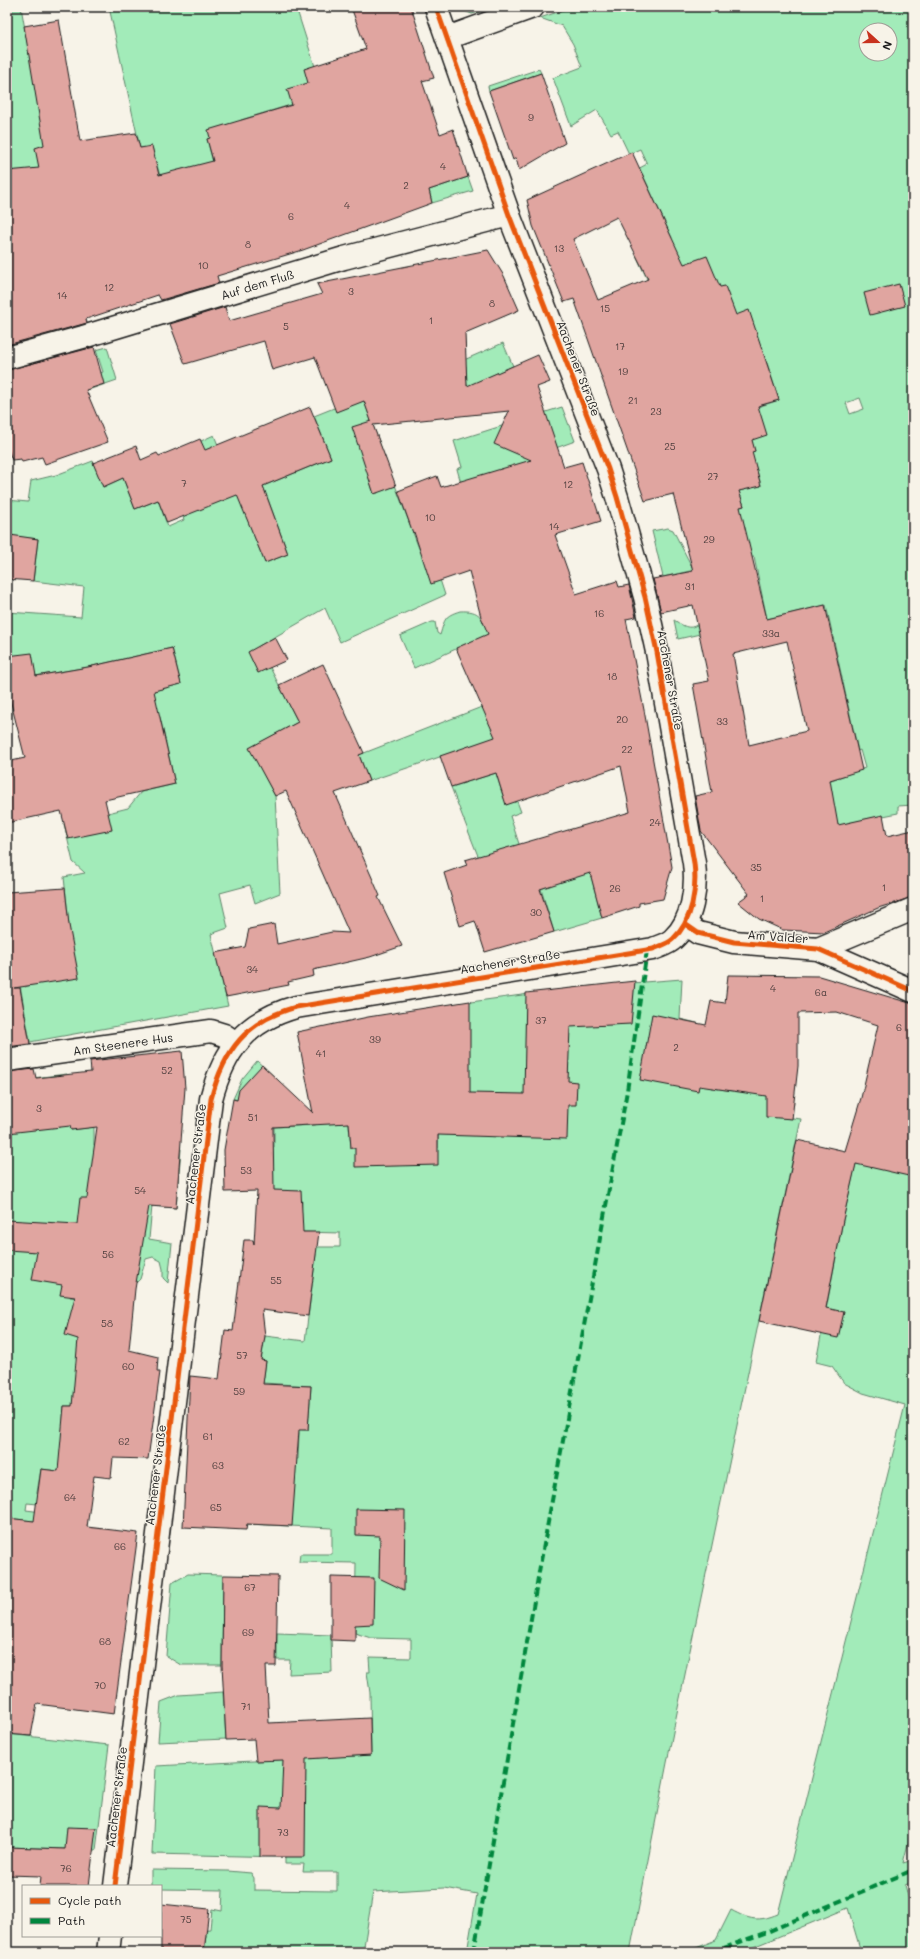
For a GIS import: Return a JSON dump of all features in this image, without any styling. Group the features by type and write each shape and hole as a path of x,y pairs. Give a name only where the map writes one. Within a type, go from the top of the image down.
{"street":[{"name":"Aachener Straße","path":"116,1885 212,1099 221,1068 236,1043 248,1030 268,1017 296,1007 647,950 672,941 685,924 693,900 694,868 657,652 632,547 608,469 509,215 436,7"},
{"path":"447,38 533,7"},
{"name":"Auf dem Fluß","path":"7,358 91,335 344,258 509,215"},
{"path":"818,949 913,909"},
{"name":"Am Valder","path":"685,924 698,933 734,942 818,949 913,991"},
{"name":"Am Steenere Hus","path":"7,1060 211,1031 224,1035 236,1043"},
{"path":"108,1952 110,1937"}],"green space":[{"path":"7,7 21,7 60,225 7,171"},
{"path":"109,7 296,7 319,79 303,85 307,100 241,120 243,129 207,139 214,166 185,174 183,169 161,180 152,147 140,148"},
{"path":"462,7 493,7 472,14 464,11"},
{"path":"572,7 913,7 913,805 898,806 898,813 844,824 823,836 817,785 865,768 860,750 858,751 826,605 767,619 754,557 663,577 652,531 668,528 673,530 692,567 722,512 744,506 739,491 761,485 756,467 746,453 755,451 742,412 779,400 767,363 731,376 707,292 695,260 647,279 636,255 672,238 642,173 636,170 647,164 640,149 629,154 618,131 611,134 597,110 571,126 553,78 582,67 573,44 562,26 540,18","holes":["860,398 864,409 850,414 846,403"]},
{"path":"539,69 541,73 489,91 488,86"},
{"path":"468,177 473,191 432,203 429,190"},
{"path":"503,343 513,366 467,387 466,366 448,367"},
{"path":"107,347 117,380 88,390 83,378 103,372 96,350"},
{"path":"364,401 387,463 369,478 374,494 378,493 378,490 395,485 420,551 431,552 445,595 340,642 325,608 259,646 298,722 250,748 275,796 280,893 255,903 250,885 220,893 228,928 211,934 228,1006 30,1042 20,985 24,984 25,987 31,985 69,925 64,877 85,873 73,862 64,824 128,808 141,792 175,784 160,717 103,731 153,691 181,684 172,648 88,667 7,681 7,655 10,655 9,618 7,618 7,612 81,617 84,587 33,581 38,539 10,536 7,548 7,500 28,502 31,481 56,475 93,461 103,487 123,478 135,509 158,500 168,527 184,520 183,516 201,441 214,435 265,563 288,554 263,486 331,458 314,416 339,406"},
{"path":"562,407 575,441 542,453 502,485 467,504 457,469 462,467 454,441"},
{"path":"460,611 476,613 482,619 489,634 414,668 400,636 432,622 435,622 437,633 440,635 446,619"},
{"path":"674,620 689,627 698,624 700,634 678,639"},
{"path":"520,692 531,726 369,781 359,755"},
{"path":"496,773 504,799 515,796 521,812 510,816 520,847 480,861 451,787"},
{"path":"589,868 602,918 554,932 541,889"},
{"path":"682,979 680,1019 697,1023 716,1058 711,1088 727,1090 732,1063 767,1064 776,1116 801,1119 674,1727 630,1952 467,1952 477,1894 444,1888 373,1892 363,1952 204,1952 206,1935 195,1930 210,1929 212,1909 222,1911 223,1890 162,1889 162,1885 151,1885 151,1870 228,1871 251,1873 254,1878 254,1890 337,1891 337,1872 303,1872 304,1864 285,1864 285,1857 152,1854 156,1766 371,1755 370,1693 367,1672 370,1672 369,1657 411,1658 411,1639 371,1638 355,1633 356,1563 299,1562 300,1554 332,1554 332,1528 247,1524 250,1457 298,1459 299,1432 281,1428 308,1430 311,1386 263,1383 266,1361 261,1360 265,1336 305,1341 316,1254 300,1247 340,1247 340,1233 300,1232 302,1200 283,1200 267,1190 267,1148 274,1147 274,1127 315,1125 348,1112 351,1148 438,1148 441,1006 581,987"},
{"path":"257,1061 277,1079 278,1107 233,1099 242,1079"},
{"path":"67,1074 71,1130 94,1127 94,1145 181,1149 176,1208 152,1206 149,1239 172,1243 168,1283 163,1278 161,1261 153,1257 146,1259 140,1279 136,1283 71,1286 70,1297 101,1301 102,1344 72,1406 64,1406 63,1420 80,1474 41,1469 37,1493 49,1494 48,1505 27,1503 26,1510 42,1512 41,1522 7,1518 7,1081"},
{"path":"858,1154 913,1168 913,1825 903,1863 913,1860 913,1882 905,1885 913,1915 913,1952 861,1952 848,1908 741,1952 686,1952 716,1940 731,1910 754,1919 771,1917 778,1914 905,1405 863,1393 844,1383 832,1366 816,1362 843,1220"},
{"path":"188,1574 223,1575 222,1665 181,1665 166,1656 172,1583"},
{"path":"277,1633 331,1635 332,1672 289,1674 290,1660 277,1660"},
{"path":"223,1692 226,1739 158,1742 161,1702 179,1695"},
{"path":"7,1734 109,1745 96,1850 7,1847"}],"building":[{"path":"351,7 411,7 434,78 422,81 440,134 453,129 468,177 429,190 432,203 303,250 217,276 219,283 161,300 158,295 86,319 87,323 7,345 7,171 39,168 35,148 44,145 24,26 59,20 80,141 136,133 140,148 152,146 159,175 213,161 207,139 210,138 208,130 292,105 287,89 308,83 304,69 366,49"},
{"path":"541,73 565,143 519,170 516,158 513,160 489,91"},
{"path":"632,152 684,264 707,256 720,287 725,286 736,315 749,310 779,400 758,406 767,435 752,440 755,451 752,452 761,486 739,491 744,506 740,507 767,619 825,605 862,770 830,780 838,825 883,815 887,836 913,830 913,897 878,908 824,932 783,930 759,919 738,902 749,894 701,831 695,796 712,792 693,684 709,681 693,605 661,612 653,579 693,571 673,494 645,501 574,299 564,302 533,226 527,200","holes":["617,217 648,279 598,300 573,239","787,641 807,731 749,745 733,654"]},
{"path":"488,250 504,276 519,310 465,333 467,386 538,355 550,382 537,387 564,467 582,462 601,521 555,535 576,594 617,581 619,587 629,585 636,617 626,619 672,867 663,899 639,903 639,906 602,918 590,873 540,889 554,932 485,952 475,921 460,926 444,873 467,865 465,860 630,812 621,766 506,805 496,773 451,787 440,756 495,737 456,648 488,634 481,617 469,571 431,584 414,532 413,533 398,491 437,476 441,487 531,460 494,444 509,411 373,425 396,486 374,494 352,427 371,421 364,401 336,412 315,357 272,370 264,341 185,364 170,324 225,307 229,321 322,294 317,284"},
{"path":"899,284 905,306 870,315 864,293"},
{"path":"94,347 104,384 86,390 108,442 45,464 42,457 22,462 21,459 12,460 7,446 7,370"},
{"path":"310,407 331,458 263,486 288,554 265,563 237,495 167,523 158,500 135,509 123,478 103,487 93,463 136,446 141,460 157,453 159,456 200,439 205,450"},
{"path":"10,535 38,539 33,581 7,579 7,558"},
{"path":"275,637 287,660 258,673 248,652"},
{"path":"172,648 181,684 154,691 175,784 105,800 112,830 68,839 61,811 7,823 7,762 25,758 10,699 7,700 7,656 32,653 36,676 88,667"},
{"path":"323,664 364,753 359,755 369,781 335,793 380,896 378,897 402,946 370,957 313,970 314,976 288,982 289,985 226,997 215,953 245,947 249,929 274,924 277,944 332,932 349,933 286,791 275,796 249,748 298,722 279,685"},
{"path":"65,888 69,925 79,978 14,988 20,988 30,1044 7,1047 7,892"},
{"path":"728,975 819,976 913,1004 913,1177 856,1164 843,1220 826,1308 844,1312 838,1338 759,1321 797,1140 845,1151 861,1098 878,1025 837,1012 798,1013 798,1066 792,1119 766,1117 766,1096 699,1086 698,1091 640,1080 652,1014 706,1025 711,1001 725,1003"},
{"path":"635,981 631,1024 570,1027 568,1081 577,1082 576,1105 568,1105 567,1139 438,1135 438,1165 355,1167 355,1148 351,1148 349,1123 273,1127 274,1190 301,1191 303,1232 319,1232 308,1316 262,1310 265,1336 261,1360 266,1361 263,1384 311,1386 308,1430 299,1430 292,1526 247,1524 246,1530 183,1527 190,1376 219,1379 225,1330 233,1331 244,1240 253,1240 254,1244 257,1191 225,1192 224,1150 233,1099 237,1100 239,1090 262,1065 313,1113 297,1032 368,1017 470,1001 470,1093 524,1094 526,993"},
{"path":"182,1051 185,1088 176,1208 149,1206 135,1289 129,1350 158,1357 157,1372 160,1372 148,1459 113,1458 111,1478 94,1476 87,1527 138,1533 114,1714 37,1704 31,1736 7,1734 7,1518 34,1521 41,1469 58,1471 64,1406 72,1406 78,1339 65,1335 75,1297 60,1295 62,1285 32,1280 37,1252 7,1250 7,1220 77,1224 80,1198 87,1198 97,1127 71,1130 70,1126 8,1133 7,1072 34,1069 36,1078 91,1072 90,1061"},
{"path":"356,1509 405,1510 404,1590 379,1578 380,1536 356,1535"},
{"path":"223,1575 278,1576 276,1666 266,1666 269,1723 370,1718 371,1755 306,1759 305,1857 260,1857 260,1807 281,1808 283,1760 256,1761 254,1739 226,1740 222,1665"},
{"path":"331,1577 374,1578 373,1624 355,1625 355,1641 331,1640"},
{"path":"67,1827 96,1828 89,1885 40,1885 41,1876 7,1875 7,1847 65,1849"},
{"path":"162,1904 209,1909 204,1952 161,1952"}],"marked path":[{"path":"474,1952 540,1566 627,1091 647,950"},
{"path":"713,1952 767,1932 913,1870"}],"cycle path":[{"path":"115,1885 211,1099 216,1082 230,1052 251,1029 263,1020 296,1007 653,949 669,942 680,932 689,914 694,893 694,863 657,652 645,597 617,497 608,469 509,215 436,7"},
{"path":"685,924 698,933 734,942 818,949 913,991"}]}
